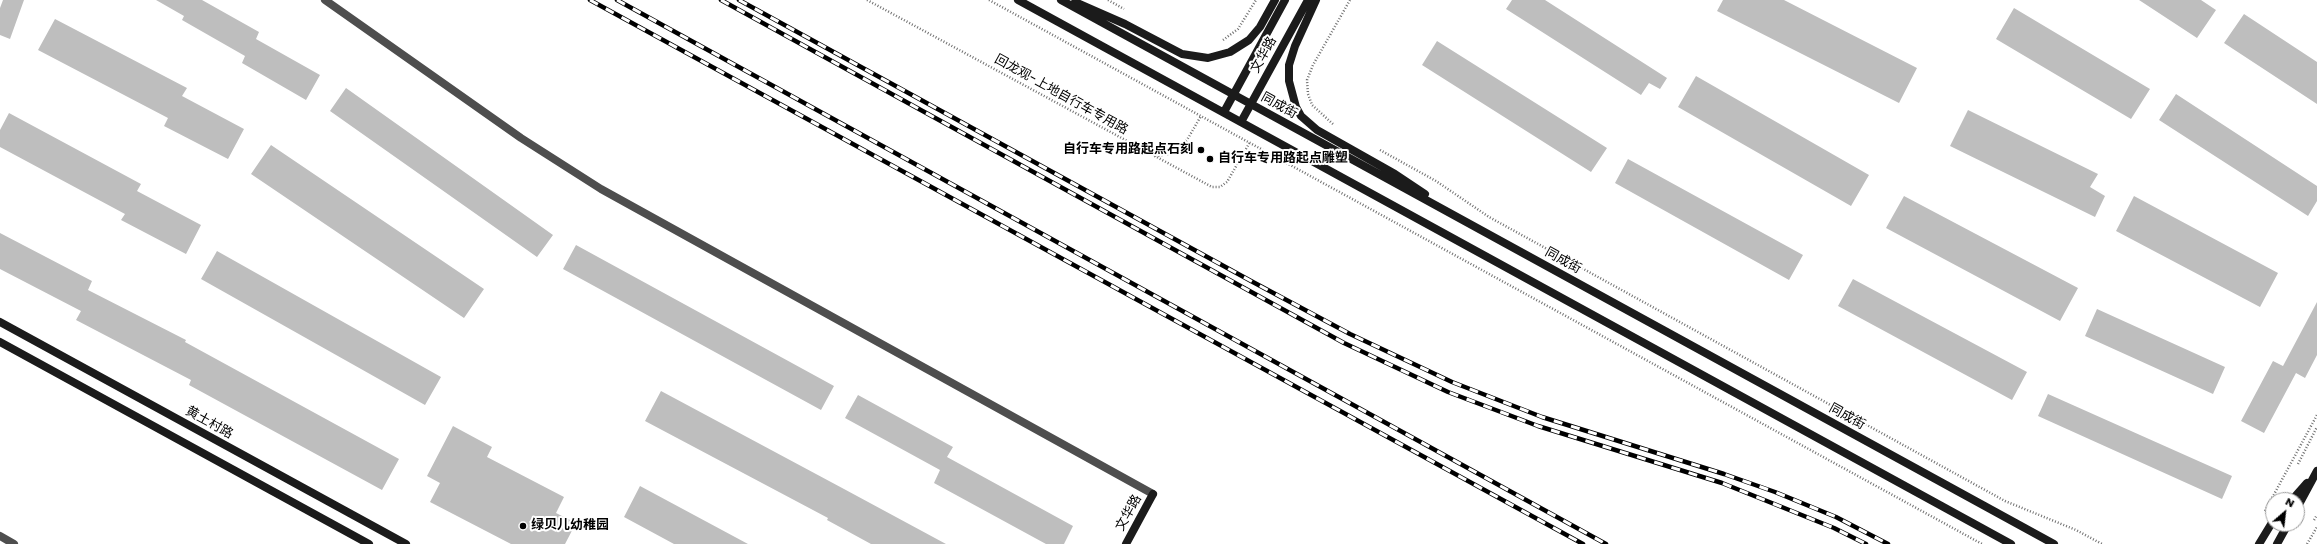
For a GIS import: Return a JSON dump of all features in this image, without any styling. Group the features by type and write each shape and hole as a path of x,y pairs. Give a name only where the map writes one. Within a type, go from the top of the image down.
{"main road":[{"path":"1018,0 2011,544"},
{"name":"同成街","path":"1061,0 2055,544"},
{"path":"1069,0 1113,18 1182,54 1208,58 1230,52 1249,40 1260,27 1275,0"},
{"name":"文华路","path":"1224,112 1286,0"},
{"name":"文华路","path":"1242,122 1308,0"},
{"path":"1316,0 1295,46 1289,65 1290,90 1301,116 1317,130 1399,177 1458,218"},
{"name":"黄土村路","path":"0,322 406,544"},
{"path":"0,342 369,544"},
{"path":"2299,492 2317,471"},
{"path":"2305,493 2317,471"},
{"name":"文华路","path":"1126,544 1153,494"},
{"path":"2259,544 2266,532"},
{"path":"2278,544 2283,532"}],"street":[{"path":"325,0 521,138 601,189 1153,494"},
{"path":"0,536 14,544"}],"path":[{"name":"回龙观-上地自行车专用路","path":"867,0 1207,185 1216,188 1227,182 1250,143"},
{"path":"989,0 1982,544"},
{"path":"1108,0 1129,12"},
{"path":"1218,42 1238,28 1256,0"},
{"path":"1338,126 1312,104 1308,94 1307,80 1313,65 1350,0"},
{"path":"1144,152 1157,156 1174,153 1187,140 1201,116"},
{"path":"1374,147 1436,181 1490,217 1998,497 2076,530 2102,544"},
{"path":"2261,518 2317,415"},
{"path":"2298,464 2301,454 2317,427"},
{"path":"2308,544 2317,527"}],"building":[{"path":"3,0 24,0 10,39 0,35 0,8"},
{"path":"156,0 202,0 259,32 256,39 320,75 306,100 242,63 245,56 182,20 184,16"},
{"path":"1512,0 1545,0 1667,78 1660,89 1649,83 1641,95 1506,9"},
{"path":"1723,0 1784,0 1917,68 1899,103 1717,11"},
{"path":"2139,0 2201,0 2216,10 2197,38"},
{"path":"2014,8 2150,89 2131,119 1996,39"},
{"path":"2244,14 2317,62 2317,104 2224,43"},
{"path":"55,19 187,88 182,96 244,129 228,159 164,126 168,118 38,50"},
{"path":"1437,41 1607,148 1591,172 1422,65"},
{"path":"1696,76 1869,175 1851,206 1678,107"},
{"path":"346,88 553,235 537,257 330,111"},
{"path":"2176,94 2317,186 2317,201 2308,216 2159,120"},
{"path":"1968,110 2098,174 2090,187 2105,196 2095,217 1950,146"},
{"path":"9,113 141,184 137,191 201,225 186,254 121,220 125,214 0,147 0,130"},
{"path":"271,145 484,289 464,318 251,174"},
{"path":"1628,159 1803,255 1789,280 1615,183"},
{"path":"1904,196 2078,288 2060,321 1886,228"},
{"path":"2134,196 2278,273 2260,307 2116,231"},
{"path":"0,233 92,281 88,290 186,340 185,342 399,459 382,490 189,385 191,380 76,320 81,311 0,269"},
{"path":"576,245 834,386 821,410 563,269"},
{"path":"217,251 441,377 425,405 201,279"},
{"path":"1853,279 2027,372 2012,400 1838,306"},
{"path":"2317,302 2317,355 2305,378 2296,373 2264,433 2241,421 2273,361 2283,366"},
{"path":"2097,309 2225,367 2213,394 2085,336"},
{"path":"661,391 946,544 871,544 827,520 828,518 645,421"},
{"path":"2048,394 2232,476 2222,499 2038,416"},
{"path":"858,395 953,447 947,457 1073,526 1064,544 1046,544 934,483 940,470 845,418"},
{"path":"453,426 492,447 487,457 564,497 556,513 576,523 565,544 511,544 430,502 440,483 427,476"},
{"path":"640,486 748,544 674,544 624,517"}],"railway":[{"path":"590,0 1583,544"},
{"path":"617,0 1606,544"},
{"path":"721,0 1344,343 1448,392 1538,426 1722,483 1834,528 1866,544"},
{"path":"739,0 1350,334 1452,382 1542,417 1724,474 1775,492 1836,517 1888,544"}],"place":[{"name":"自行车专用路起点石刻","path":"1201,150"},
{"name":"自行车专用路起点雕塑","path":"1210,159"},
{"name":"绿贝儿幼稚园","path":"523,526"}]}
